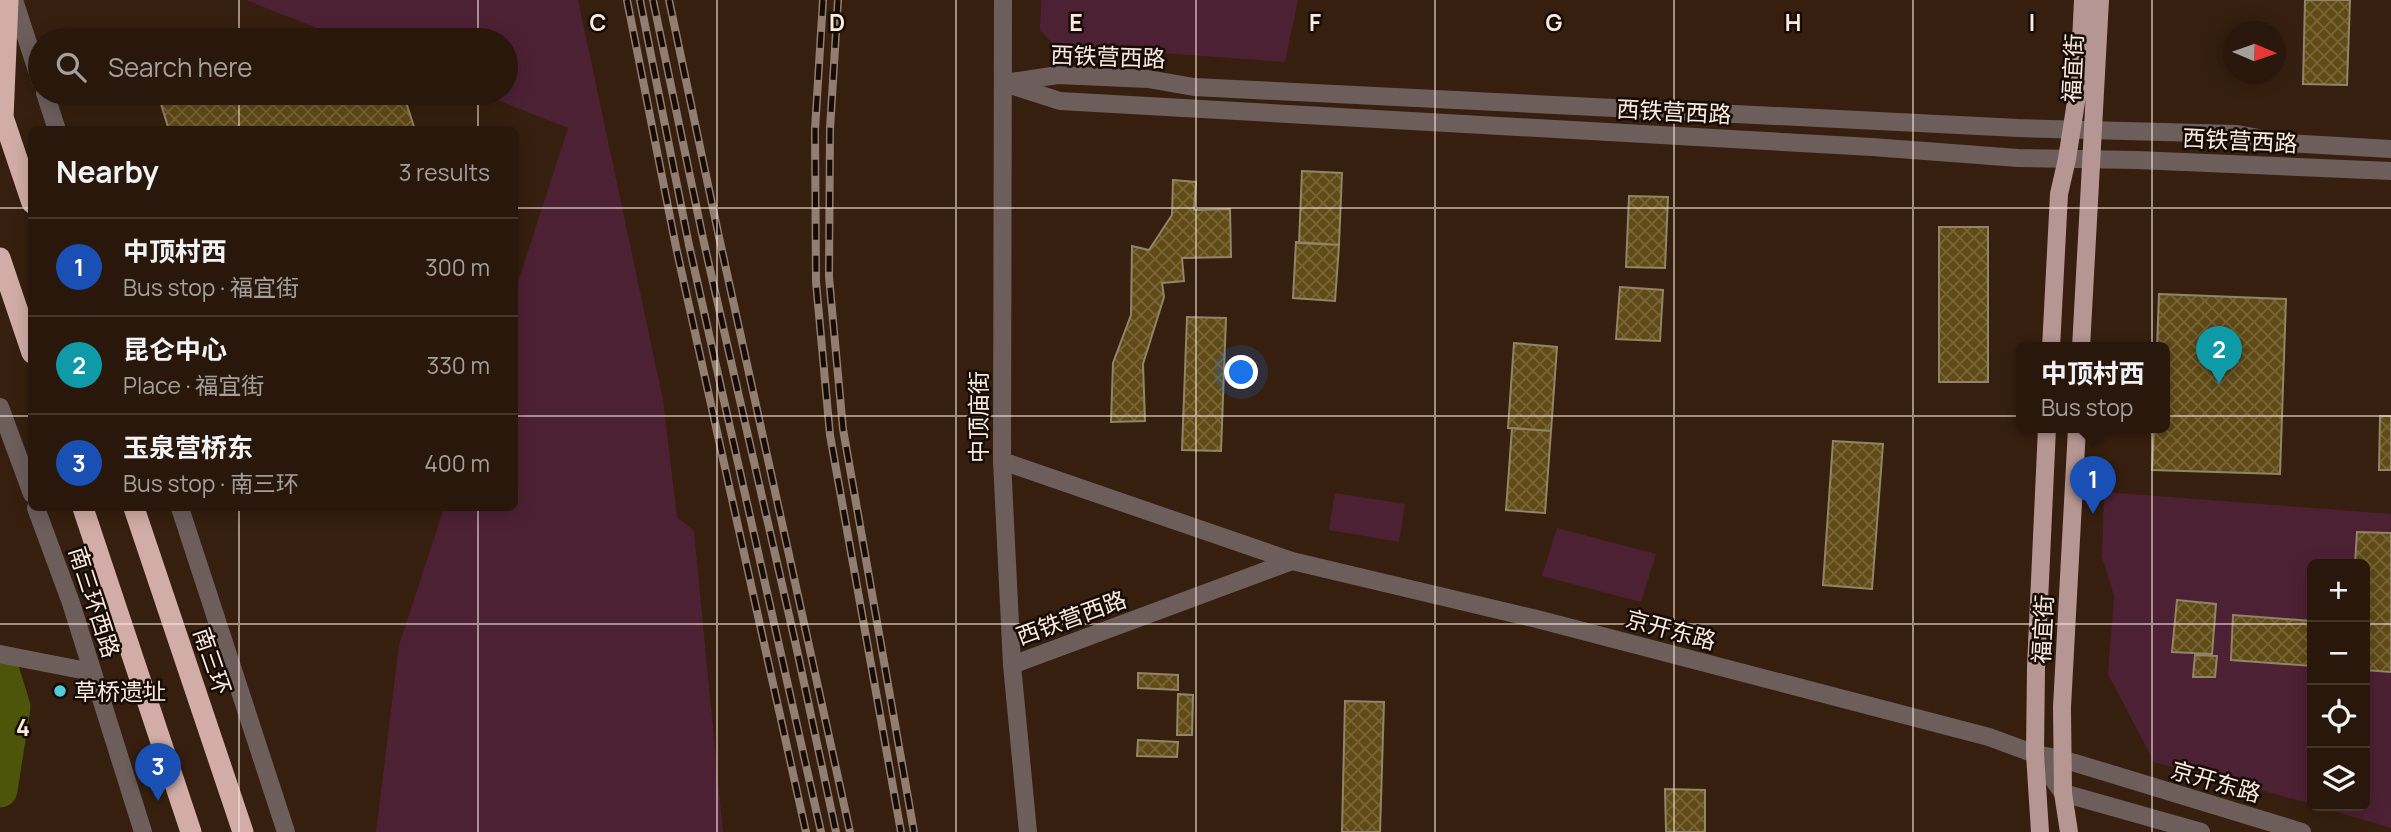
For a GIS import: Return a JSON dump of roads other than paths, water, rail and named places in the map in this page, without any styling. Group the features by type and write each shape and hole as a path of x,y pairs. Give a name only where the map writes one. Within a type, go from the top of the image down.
{"highway":[{"path":"8,0 1,113 28,191"},
{"path":"0,258 28,341"},
{"path":"84,511 191,832"},
{"name":"南三环","path":"135,511 243,832"}],"main road":[{"name":"福宜街","path":"2051,342 2059,194 2079,83 2083,0"},
{"name":"福宜街","path":"2081,342 2100,0"},
{"name":"福宜街","path":"2040,832 2035,754 2036,667 2048,433"},
{"name":"福宜街","path":"2069,832 2063,793 2062,708 2077,433"}],"street":[{"path":"14,0 28,43"},
{"name":"中顶庙街","path":"1003,0 1002,461 1012,665 1028,832"},
{"name":"西铁营西路","path":"1004,83 1058,75 1097,76 1147,79 1194,87 2071,130 2237,134 2286,143 2391,149"},
{"name":"西铁营西路","path":"1004,83 1059,101 1858,146 2018,158 2391,171"},
{"path":"49,105 56,126"},
{"path":"0,407 28,483"},
{"path":"1002,461 1292,561"},
{"name":"南三环西路","path":"37,511 71,603 143,832"},
{"path":"181,511 286,832"},
{"name":"西铁营西路","path":"1012,665 1292,561"},
{"name":"京开东路","path":"1292,561 1577,629 1989,737 2035,754 2062,759 2302,832"},
{"path":"0,654 92,672"},
{"path":"2035,754 2063,793 2200,832"}],"waterway":[{"path":"0,665 13,707 0,790"}],"railway":[{"path":"627,0 676,247 806,832"},
{"path":"640,0 689,245 821,832"},
{"path":"653,0 704,243 836,832"},
{"path":"669,0 850,832"},
{"path":"823,0 815,130 816,282 830,435 901,832"},
{"path":"838,0 830,129 829,277 843,429 914,832"}],"place":[{"name":"昆仑中心","path":"2219,384"},
{"name":"中顶村西","path":"2093,514"},
{"name":"草桥遗址","path":"60,691"},
{"name":"玉泉营桥东","path":"158,801"}]}
